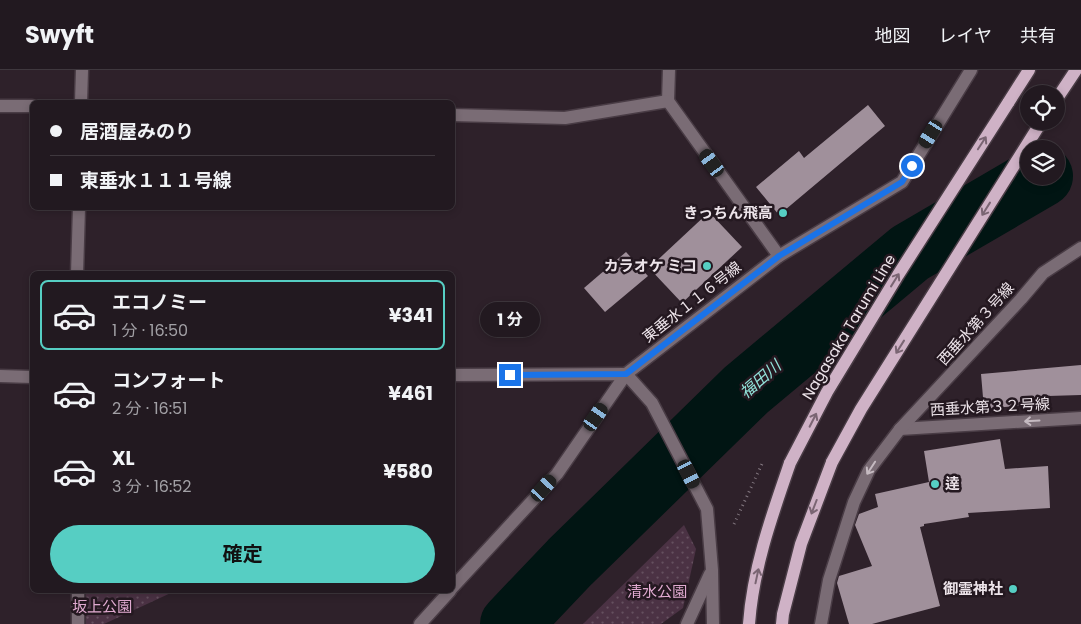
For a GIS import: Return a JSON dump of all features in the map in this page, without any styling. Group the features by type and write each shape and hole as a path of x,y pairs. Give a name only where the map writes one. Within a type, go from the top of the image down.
{"main road":[{"name":"Nagasaka Tarumi Line","path":"749,624 750,608 765,536 790,463 832,383 898,275 1029,70"},
{"path":"1065,86 1076,70"},
{"path":"782,624 801,544 832,462 866,400 1037,130"}],"street":[{"path":"81,100 82,70"},
{"path":"668,70 668,100 779,256"},
{"name":"東垂水１１６号線","path":"455,585 557,474 626,374 779,256 902,182 971,70"},
{"path":"455,115 565,118 668,100"},
{"path":"0,106 30,106"},
{"path":"77,271 79,210"},
{"name":"西垂水第３号線","path":"821,624 829,580 854,502 869,470 900,429 1021,299 1042,273 1081,248"},
{"path":"455,375 626,374 652,403 707,510 712,570 713,624"},
{"path":"0,376 30,377"},
{"name":"西垂水第３２号線","path":"900,429 1081,418"},
{"path":"687,624 712,570"},
{"path":"78,593 78,624"},
{"path":"420,624 448,593"}],"green space":[{"name":"清水公園","path":"684,525 696,549 683,608 661,624 583,624"},
{"name":"坂上公園","path":"86,593 171,593 104,624 86,624"}],"building":[{"path":"868,105 885,126 779,215 756,187 799,151 804,158"},
{"path":"709,212 742,247 682,303 649,268"},
{"path":"626,252 648,276 605,312 584,288"},
{"path":"1081,365 1081,395 1048,396 1049,403 984,409 981,374"},
{"path":"1000,439 1005,469 1048,466 1050,508 968,513 969,517 924,524 924,526 920,527 940,606 872,624 849,624 837,583 839,576 872,566 855,525 859,514 878,507 875,494 929,482 924,451"}],"waterway":[{"name":"福田川","path":"511,624 570,562 746,390 910,253 1027,185"}],"place":[{"name":"きっちん飛高","path":"783,213"},
{"name":"カラオケ ミコ","path":"707,266"},
{"name":"逹","path":"935,484"},
{"name":"御霊神社","path":"1013,589"}],"route":[{"path":"510,375 626,374 779,256 902,182 912,166"}]}
